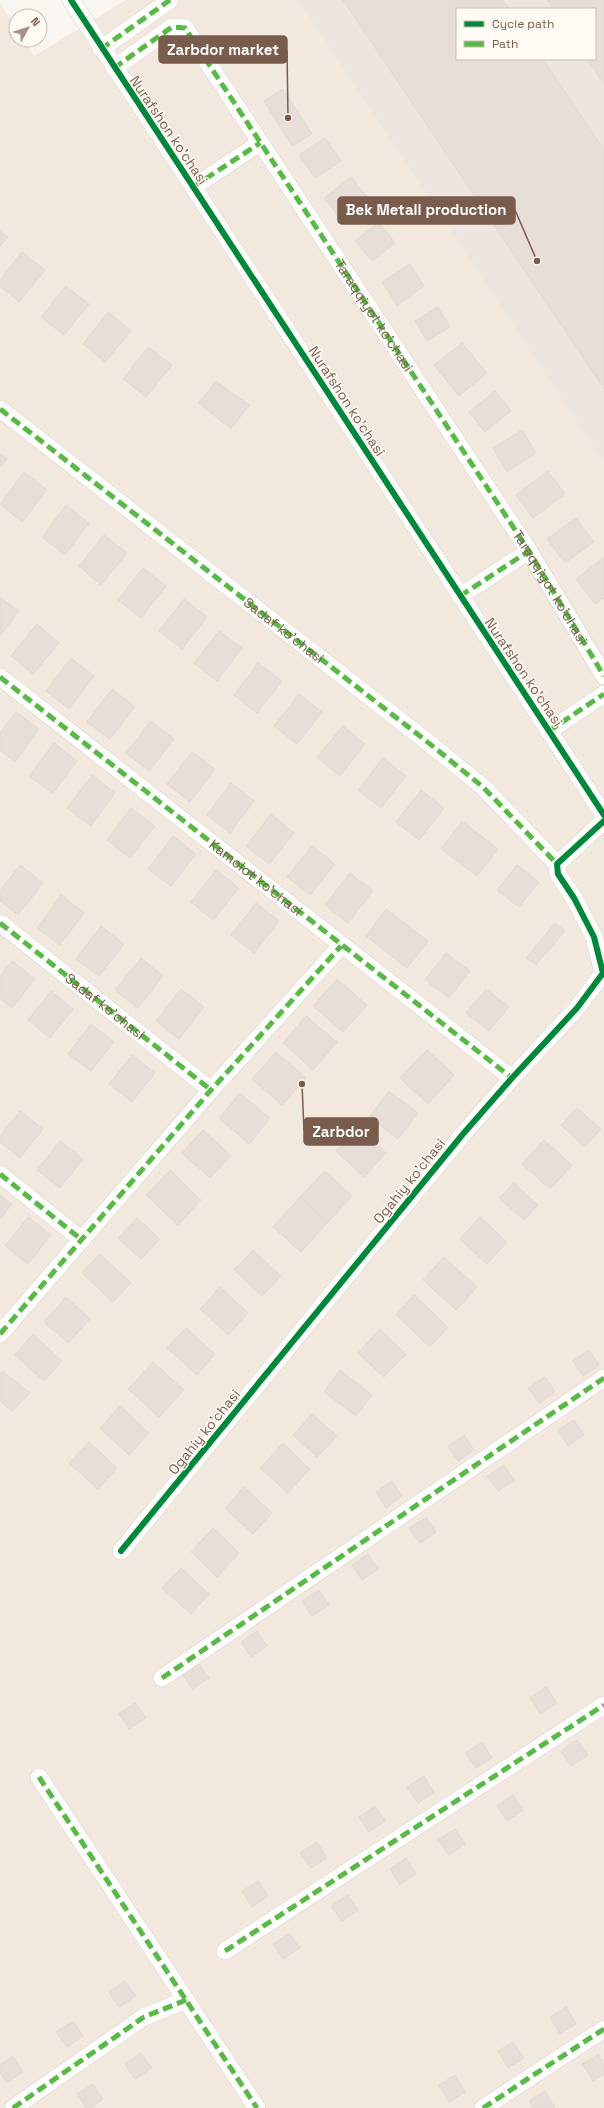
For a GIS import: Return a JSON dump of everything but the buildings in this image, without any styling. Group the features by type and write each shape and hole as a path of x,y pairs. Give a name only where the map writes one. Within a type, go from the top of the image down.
{"street":[{"name":"Nurafshon ko'chasi","path":"71,0 101,49 604,814"},
{"path":"101,49 168,1"},
{"name":"Taraqqiyot ko'chasi","path":"114,68 172,27 185,28 529,551 604,676"},
{"path":"193,187 260,143"},
{"name":"Sadaf ko'chasi","path":"0,409 460,768 483,787 557,864"},
{"path":"460,596 529,551"},
{"name":"Kamolot ko'chasi","path":"0,678 341,946 512,1078"},
{"path":"549,731 604,694"},
{"path":"557,864 604,821"},
{"name":"Ogahiy ko'chasi","path":"121,1551 458,1140 512,1078 578,1008 603,973 594,937 574,898 558,874 557,864"},
{"name":"Sadaf ko'chasi","path":"0,923 211,1090"},
{"path":"0,1334 211,1090 341,946"},
{"path":"0,1174 82,1240"},
{"path":"162,1678 604,1378"},
{"path":"225,1951 604,1705"},
{"path":"39,1777 257,2108"},
{"path":"13,2108 144,2017 186,2000"},
{"path":"483,2108 604,2029"}],"shaded area":[{"path":"126,0 604,0 604,2108 0,2108 0,3 8,16 8,48 29,48 34,56"},
{"path":"298,0 604,0 604,462"}],"marked path":[{"path":"101,49 170,0"},
{"path":"114,68 172,27 185,28 529,551 604,676"},
{"path":"193,187 260,143"},
{"path":"0,409 425,740 483,787 557,864"},
{"path":"460,596 529,551"},
{"path":"0,677 512,1078"},
{"path":"549,731 604,694"},
{"path":"0,923 211,1090"},
{"path":"0,1334 211,1090 341,946"},
{"path":"0,1174 82,1240"},
{"path":"162,1678 604,1378"},
{"path":"225,1951 604,1705"},
{"path":"39,1777 257,2108"},
{"path":"13,2108 144,2017 186,2000"},
{"path":"483,2108 604,2029"}],"cycle path":[{"path":"71,0 604,815"},
{"path":"121,1551 463,1134 512,1078 577,1008 603,973 594,937 574,898 558,874 557,864 604,821"}],"place":[{"name":"Zarbdor market","path":"288,118"},
{"name":"Bek Metall production","path":"537,261"},
{"name":"Zarbdor","path":"302,1084"}]}
